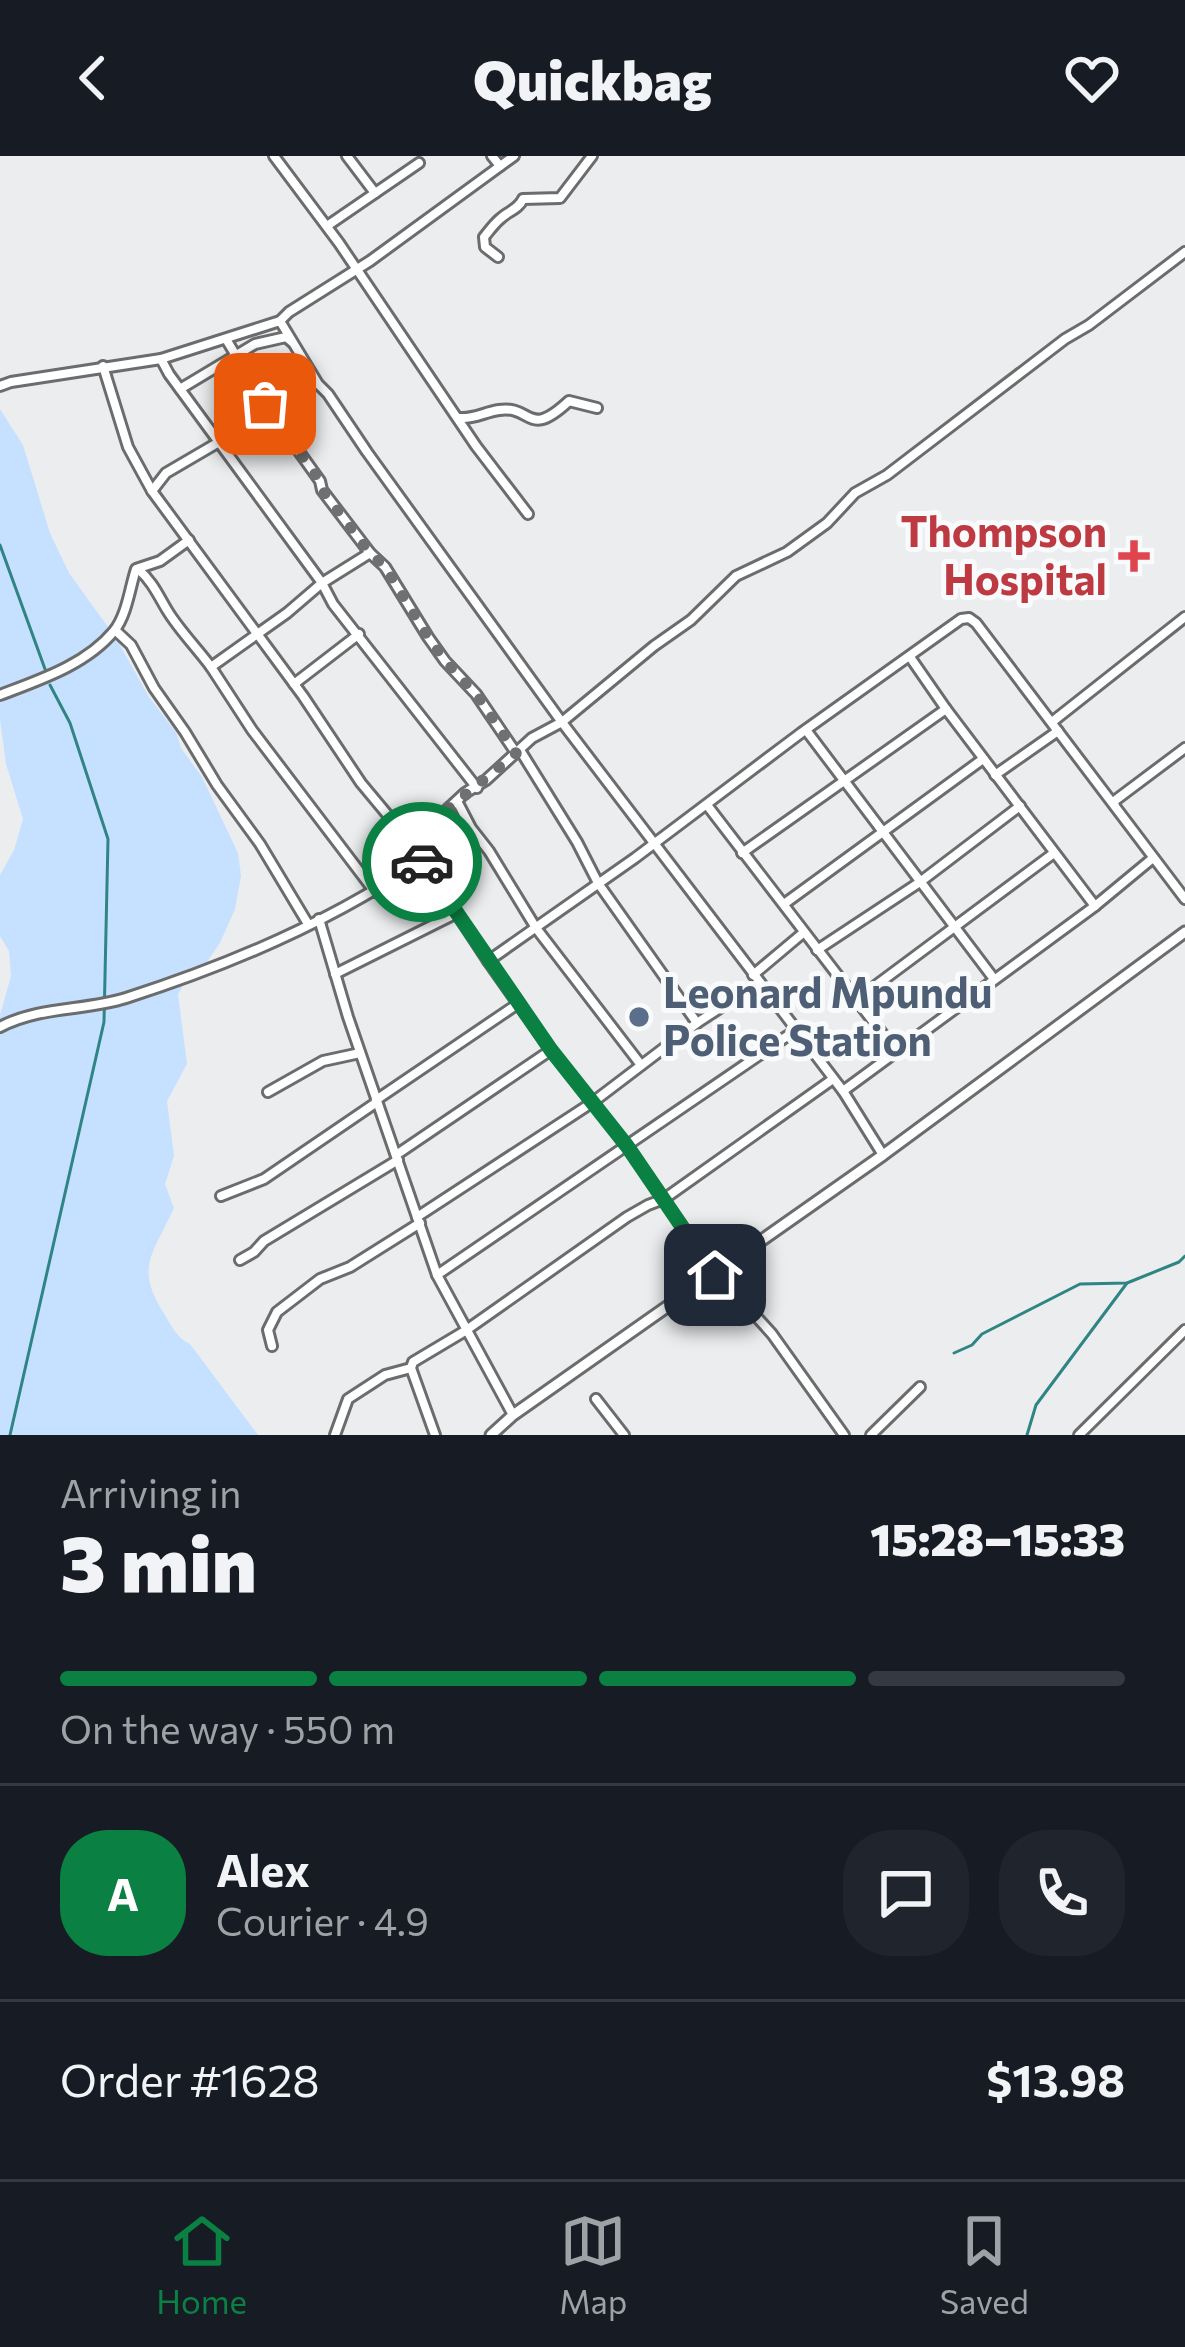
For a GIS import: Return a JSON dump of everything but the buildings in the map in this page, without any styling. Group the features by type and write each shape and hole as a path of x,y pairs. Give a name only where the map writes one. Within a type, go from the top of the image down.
{"street":[{"path":"274,156 528,514"},
{"path":"347,156 375,193"},
{"path":"492,156 500,166"},
{"path":"0,386 161,358 280,321 514,156"},
{"path":"498,257 485,247 484,237 503,216 523,199 560,198 592,156"},
{"path":"326,226 419,163"},
{"path":"411,842 532,738 562,722 653,646 692,620 736,576 787,552 827,523 855,493 887,475 1185,251"},
{"path":"280,321 318,384 562,722 843,1091 883,1155"},
{"path":"180,389 266,340 286,338 293,343"},
{"path":"226,339 322,490 385,567 437,649 518,751 598,883 698,1023"},
{"path":"161,358 334,604 477,788"},
{"path":"103,366 128,447 152,491 361,783 411,842 551,1050 627,1146 716,1274 772,1334 844,1435"},
{"path":"459,418 513,409 541,421 569,401 597,409"},
{"path":"152,491 166,473 219,442"},
{"path":"136,568 160,561 189,540"},
{"path":"211,667 370,553"},
{"path":"0,695 70,665 115,630 136,568"},
{"path":"136,568 162,597 252,730 375,892"},
{"path":"994,775 1185,616"},
{"path":"488,961 961,619 969,618 1185,899"},
{"path":"115,630 131,645 154,688 308,924"},
{"path":"294,684 359,634"},
{"path":"910,657 1095,906"},
{"path":"742,853 946,709"},
{"path":"806,730 994,979"},
{"path":"1116,807 1113,802 1185,748"},
{"path":"784,904 983,759"},
{"path":"457,800 536,928 641,1065"},
{"path":"707,805 895,1050"},
{"path":"817,950 1020,806"},
{"path":"855,1001 1054,853"},
{"path":"843,1091 1153,858"},
{"path":"0,1027 42,1012 111,1002 202,971 320,920 375,892 421,860"},
{"path":"335,974 457,913"},
{"path":"320,920 360,1053 437,1275 513,1415"},
{"path":"491,1435 1185,932"},
{"path":"272,1346 268,1330 277,1312 320,1279 350,1267 593,1102 756,979 803,933"},
{"path":"221,1196 264,1179 519,1003"},
{"path":"437,1275 796,1030"},
{"path":"240,1260 551,1050"},
{"path":"268,1093 323,1061 360,1053"},
{"path":"334,1435 348,1399 385,1375 411,1368 422,1354 443,1346 647,1204 664,1199 833,1079"},
{"path":"1078,1435 1185,1330"},
{"path":"411,1368 435,1435"},
{"path":"871,1435 920,1387"},
{"path":"596,1399 625,1435"}],"shaded area":[{"path":"0,409 23,445 50,533 69,573 176,732 238,853 241,876 235,909 220,943 178,994 187,1064 167,1101 174,1156 165,1184 174,1208 149,1273 156,1299 173,1328 258,1435 0,1435 0,1015 11,976 9,951 0,936 0,875 23,819 6,764 0,720"}],"waterway":[{"path":"0,545 45,669"},
{"path":"10,1435 104,1022 108,839 70,723 50,685"},
{"path":"954,1353 1080,1284 1127,1283 1185,1256"},
{"path":"1027,1435 1036,1405 1127,1283"}],"way so far":[{"path":"265,404 322,490 385,567 428,637 476,694 516,753 414,837 411,842 422,862"}],"place":[{"name":"Thompson Hospital","path":"1134,556"},
{"name":"Leonard Mpundu Police Station","path":"639,1017"}],"route":[{"path":"422,862 715,1275"}]}
